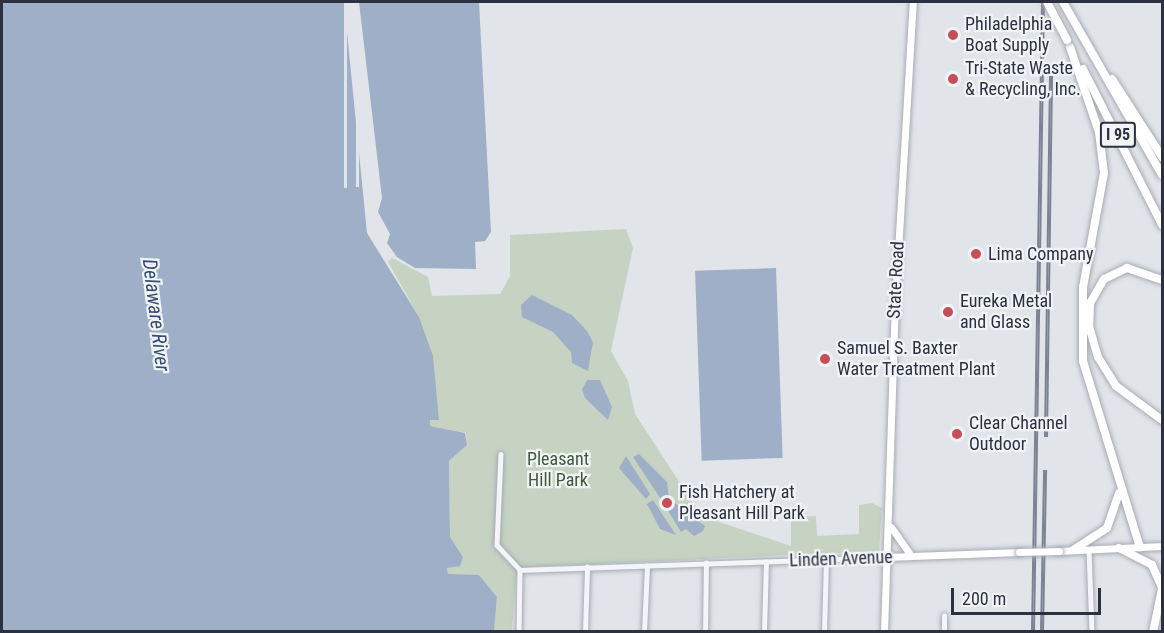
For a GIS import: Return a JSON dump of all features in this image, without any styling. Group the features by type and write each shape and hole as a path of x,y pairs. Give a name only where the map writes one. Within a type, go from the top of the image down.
{"highway":[{"name":"I 95","path":"1047,2 1162,225"},
{"name":"I 95","path":"1063,2 1162,175"},
{"path":"1070,15 1162,157"},
{"path":"1068,43 1099,132 1104,173 1081,309 1087,385 1119,493 1140,547"},
{"path":"1162,280 1127,268 1104,279 1090,303 1089,326 1098,357 1116,386 1162,422"},
{"path":"1081,309 1092,352 1109,383 1135,409 1162,422"},
{"path":"1073,550 1107,528 1119,493"},
{"path":"1119,548 1152,565 1162,588 1152,632"}],"main road":[{"name":"State Road","path":"884,632 895,302 913,2"},
{"path":"889,525 911,556"},
{"name":"Linden Avenue","path":"886,557 1162,546"}],"street":[{"path":"501,453 497,545 520,570 519,632"},
{"path":"1089,550 1092,632"},
{"name":"Linden Avenue","path":"520,570 886,557"},
{"path":"824,632 826,560"},
{"path":"764,632 766,562"},
{"path":"705,632 706,563"},
{"path":"644,632 647,566"},
{"path":"585,632 587,567"},
{"path":"944,616 944,632"}],"green space":[{"name":"Pleasant Hill Park","path":"626,229 633,248 611,351 628,381 635,414 695,506 719,522 791,546 791,517 816,516 817,536 859,534 859,505 872,503 882,508 879,551 527,567 516,576 512,631 494,631 497,597 479,575 448,575 447,568 463,557 450,537 449,461 467,445 466,433 430,426 430,420 439,419 419,317 388,262 392,258 428,277 432,296 500,294 510,276 510,235"}],"water":[{"name":"Delaware River","path":"2,2 344,2 367,233 419,317 433,356 439,420 430,420 430,426 465,433 467,445 449,461 450,537 463,557 460,566 447,568 448,574 479,575 497,597 494,631 2,631"},
{"path":"359,2 479,2 491,232 485,241 475,242 476,269 415,268 397,257 387,243 390,234 378,212 382,198"},
{"path":"776,268 783,458 702,461 695,271"},
{"path":"532,295 572,315 587,331 593,342 588,371 572,363 571,352 553,332 522,317 521,305"},
{"path":"587,380 600,380 612,407 608,420 585,398 582,390"},
{"path":"639,454 667,482 669,498 662,501 633,457"},
{"path":"626,456 650,494 646,499 619,468"},
{"path":"653,500 676,535 660,529 647,504"},
{"path":"674,502 705,526 703,531 694,536 686,529 681,532 666,507"}],"pier":[{"path":"344,2 347,2 347,188 344,188"},
{"path":"356,2 359,2 359,187 356,187"}],"railway":[{"path":"1033,632 1043,2"},
{"path":"1046,437 1051,74"},
{"path":"1042,632 1045,470"}],"place":[{"name":"Philadelphia Boat Supply","path":"953,35"},
{"name":"Tri-State Waste & Recycling, Inc.","path":"953,79"},
{"name":"Lima Company","path":"976,254"},
{"name":"Eureka Metal and Glass","path":"948,312"},
{"name":"Samuel S. Baxter Water Treatment Plant","path":"825,359"},
{"name":"Clear Channel Outdoor","path":"957,434"},
{"name":"Fish Hatchery at Pleasant Hill Park","path":"667,503"}]}
